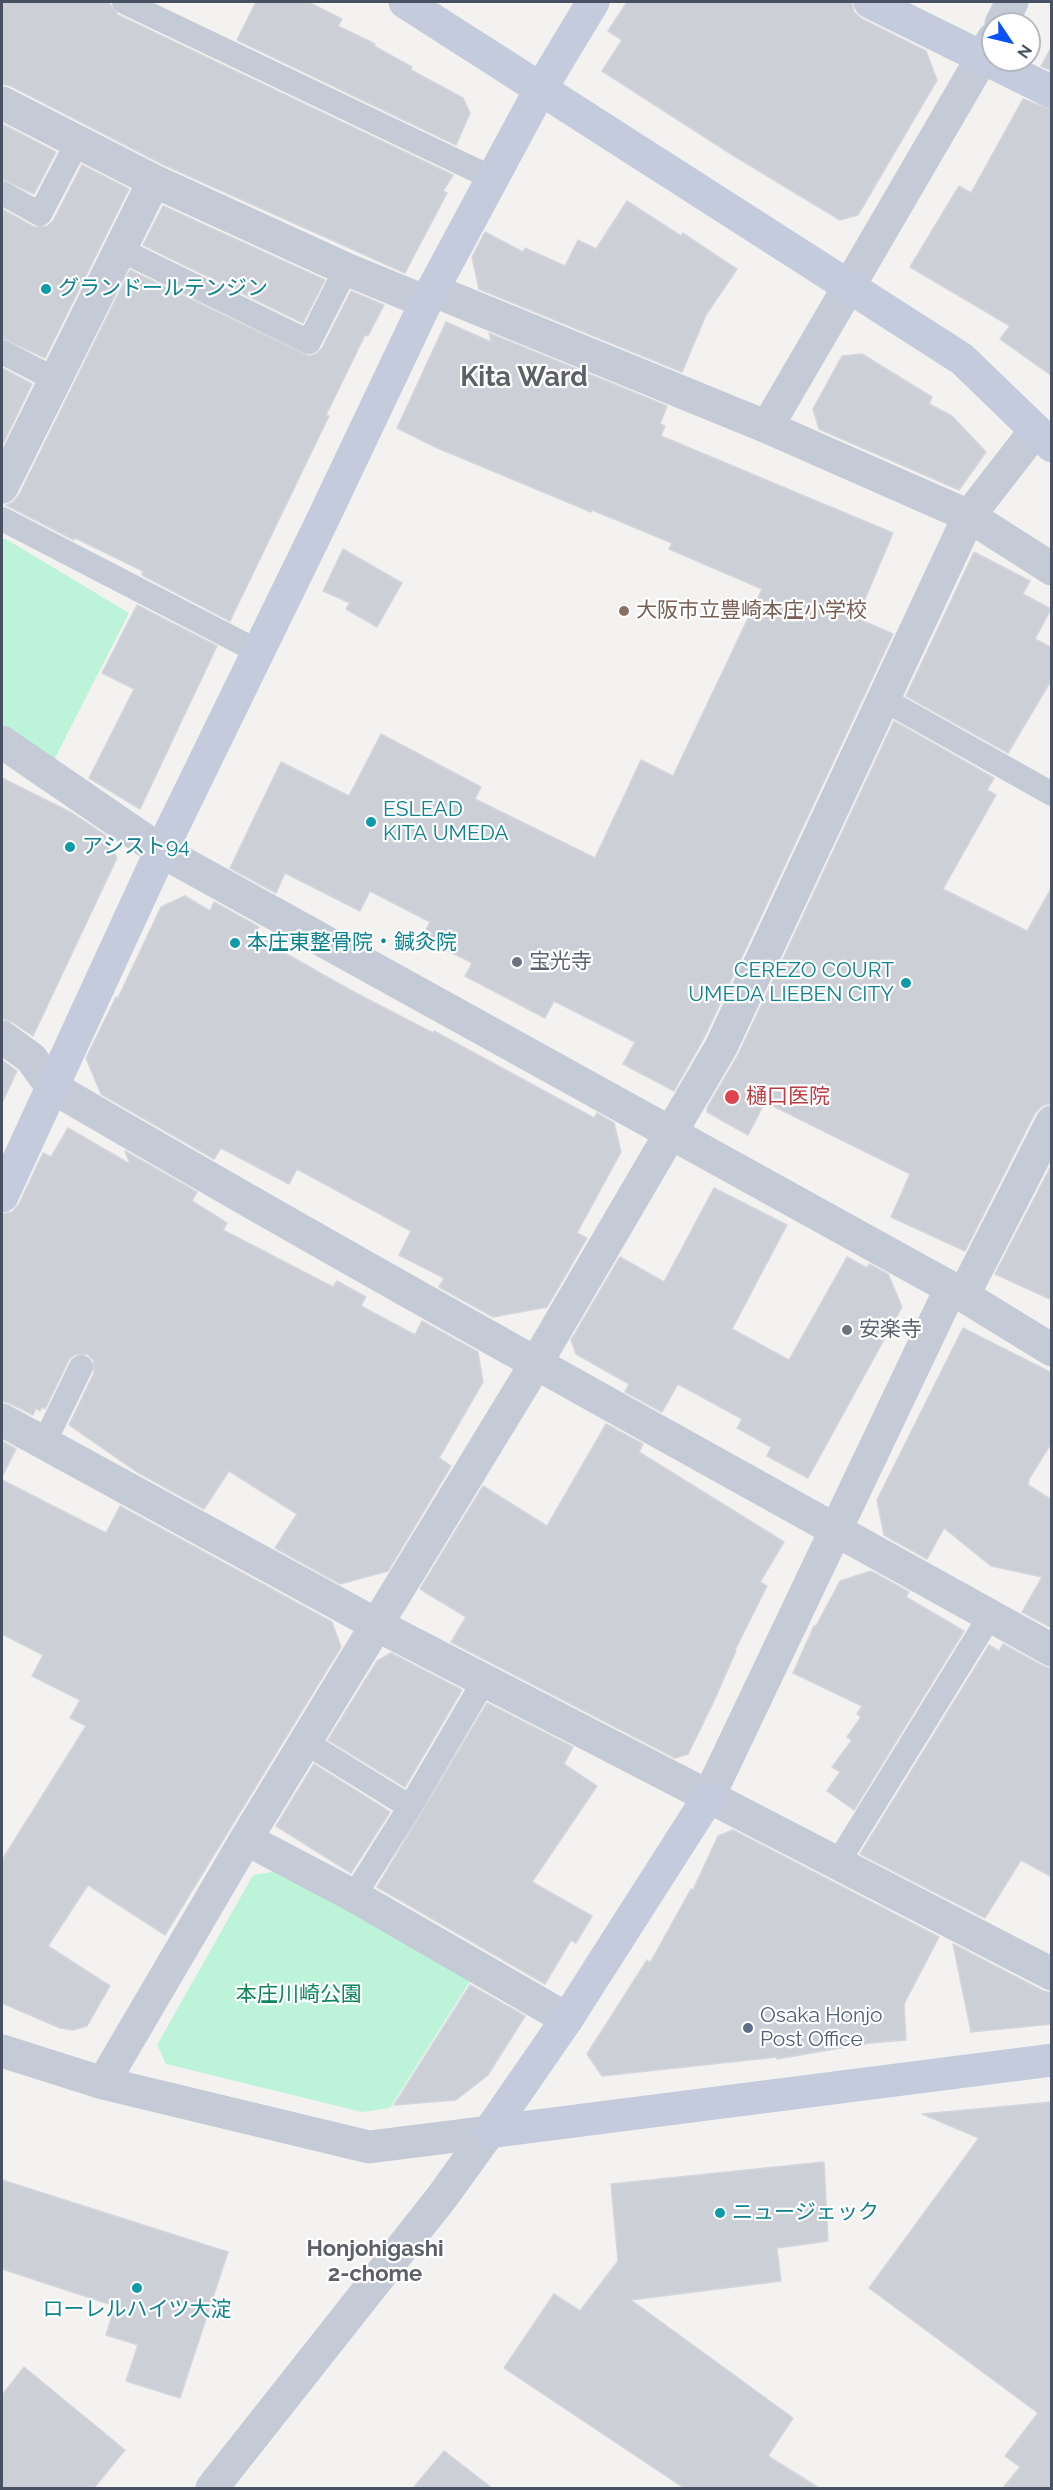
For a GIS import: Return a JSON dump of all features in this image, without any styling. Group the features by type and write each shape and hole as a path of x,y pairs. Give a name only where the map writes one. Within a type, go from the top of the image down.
{"street":[{"path":"103,2083 246,1839 535,1365 721,1047 969,516 1043,438 962,359 405,2"},
{"path":"2,1196 161,851 429,296 540,90 592,2"},
{"path":"870,2 981,45"},
{"path":"767,427 981,60"},
{"path":"1023,72 1052,92"},
{"path":"2,103 154,182 346,269 429,296 767,427 969,516 1052,569"},
{"path":"2,487 154,182"},
{"path":"2,741 161,851 957,1292 1052,1350"},
{"path":"2,1038 31,1058 52,1087 262,1210 535,1365 1052,1650"},
{"path":"212,2488 442,2197 489,2132 567,2019 708,1798 835,1530 957,1292 1051,1123"},
{"path":"2,1420 377,1625 1052,1974"},
{"path":"246,1839 354,1896 567,2019"},
{"path":"2,2051 103,2083 369,2147 1052,2060"}],"lane":[{"path":"124,2 492,178"},
{"path":"2,193 40,214 78,141"},
{"path":"121,250 309,342 346,269"},
{"path":"2,352 56,380"},
{"path":"2,519 259,652"},
{"path":"883,699 1048,784"},
{"path":"44,1443 81,1367"},
{"path":"837,1864 990,1616"},
{"path":"354,1896 410,1807 484,1681"},
{"path":"305,1742 410,1807"}],"green space":[{"path":"2,539 6,539 129,613 54,760 2,723"},
{"name":"本庄川崎公園","path":"278,1871 472,1978 390,2108 362,2112 166,2064 157,2045 253,1875"}],"building":[{"path":"2,2 105,2 110,4 118,15 453,175 443,191 447,193 405,273 162,164 11,86 2,84"},
{"path":"256,2 308,2 342,19 338,26 375,44 374,46 412,67 411,70 463,98 470,113 456,145 237,40"},
{"path":"627,2 852,2 854,12 862,19 926,51 937,80 858,215 840,220 734,156 602,71 622,40 608,31"},
{"path":"1052,46 1052,71 1041,66"},
{"path":"1023,99 1052,110 1052,376 1000,339 1010,326 910,267 959,186 971,193"},
{"path":"2,124 56,152 34,194 2,179"},
{"path":"82,165 129,189 45,358 2,338 2,209 34,227 47,226 53,221"},
{"path":"627,201 681,236 683,233 737,269 706,315 682,372 479,289 472,257 485,232 523,252 525,248 565,266 578,240 596,249"},
{"path":"163,206 325,280 303,323 143,245"},
{"path":"130,270 309,356 316,354 322,348 351,291 384,305 368,336 365,335 326,415 329,416 230,621 142,575 143,571 75,538 74,540 6,505 13,502 19,495"},
{"path":"446,322 491,342 489,333 667,406 660,424 665,426 661,436 893,533 857,618 893,634 704,1038 674,1091 623,1064 635,1042 554,1001 545,1018 465,976 472,963 422,937 430,922 370,891 360,911 285,873 276,893 230,868 281,762 349,796 381,734 481,787 475,799 595,858 641,760 673,776 762,589 669,549 672,543 435,447 397,428"},
{"path":"862,354 932,397 929,404 952,416 986,452 959,490 819,429 813,409 842,356"},
{"path":"2,368 32,384 2,446"},
{"path":"343,549 402,583 377,627 346,609 350,603 323,591"},
{"path":"974,552 1030,581 1023,594 1051,609 1035,639 1052,648 1052,679 1008,753 906,696"},
{"path":"137,605 217,646 140,809 89,778 134,689 102,673"},
{"path":"894,721 994,778 987,790 996,795 943,889 1027,931 1052,887 1052,1103 1042,1106 1035,1113 965,1251 891,1217 910,1174 765,1102 748,1135 707,1112 707,1108 738,1055"},
{"path":"2,778 72,813 105,835 117,858 33,1036 12,1022 2,1019"},
{"path":"185,896 210,911 214,902 259,927 255,934 268,941 267,943 352,991 433,1033 434,1031 594,1118 597,1113 614,1123 621,1152 577,1233 587,1238 547,1307 493,1317 439,1287 444,1278 399,1255 411,1231 297,1169 289,1184 221,1148 214,1159 101,1094 86,1058 116,997 118,998 161,907"},
{"path":"2,1060 17,1071 2,1103"},
{"path":"68,1128 130,1164 125,1151 197,1192 192,1201 227,1223 223,1230 333,1287 337,1281 366,1297 361,1306 415,1335 422,1321 478,1352 483,1382 439,1458 451,1466 388,1571 340,1584 275,1548 297,1514 229,1471 204,1509 137,1472 69,1425 94,1373 93,1360 87,1354 74,1355 69,1360 45,1409 42,1407 40,1411 36,1408 33,1415 2,1401 2,1214 12,1212 19,1204 43,1153 51,1157"},
{"path":"1052,1164 1052,1300 995,1274"},
{"path":"714,1188 787,1225 732,1329 789,1360 847,1257 867,1268 869,1264 888,1274 902,1307 808,1478 767,1456 771,1447 737,1428 742,1419 678,1384 662,1412 625,1392 629,1384 576,1354 571,1340 620,1257 664,1282"},
{"path":"963,1328 1052,1373 1052,1442 1029,1479 1028,1485 1052,1500 1052,1628 1022,1612 1042,1577 991,1566 944,1528 927,1559 884,1535 877,1500"},
{"path":"606,1424 643,1444 639,1452 784,1542 760,1582 767,1586 688,1754 675,1758 451,1642 466,1617 420,1589 483,1486 547,1526"},
{"path":"2,1441 16,1449 2,1477"},
{"path":"2,1480 106,1533 120,1506 332,1622 341,1647 165,1935 88,1885 48,1946 110,1986 87,2026 73,2030 60,2028 2,2003 2,1860 86,1726 70,1718 80,1700 32,1676 43,1655 2,1634"},
{"path":"871,1571 909,1592 906,1597 964,1631 854,1810 827,1791 840,1772 832,1767 852,1740 847,1737 861,1717 857,1714 862,1706 793,1673 814,1626 840,1581"},
{"path":"1003,1644 1052,1669 1052,1877 1021,1860 985,1918 860,1854 989,1645 999,1651"},
{"path":"391,1653 462,1690 405,1787 328,1740 377,1661"},
{"path":"487,1703 573,1747 564,1764 597,1786 532,1882 592,1916 576,1943 571,1940 545,1984 377,1887"},
{"path":"314,1764 390,1812 351,1873 276,1826"},
{"path":"733,1830 939,1937 904,2004 906,2040 870,2043 777,2059 777,2057 602,2076 587,2054 647,1960 650,1963 691,1889 693,1890 718,1836"},
{"path":"953,1944 1043,1991 1052,1993 1052,2024 971,2032"},
{"path":"470,1985 525,2016 488,2075 456,2100 394,2105"},
{"path":"1052,2102 1052,2488 1003,2488 1020,2467 1005,2456 1038,2413 869,2288 979,2138 922,2114"},
{"path":"824,2162 828,2241 777,2248 781,2281 631,2300 793,2418 768,2456 819,2488 684,2488 504,2368 554,2294 580,2311 618,2261 611,2184"},
{"name":"ローレルハイツ大淀","path":"2,2180 228,2252 180,2398 126,2381 138,2345 106,2335 115,2306 2,2269"},
{"path":"24,2367 125,2450 94,2488 2,2488 2,2395"},
{"path":"444,2451 492,2488 413,2488"}],"place":[{"name":"グランドールテンジン","path":"46,289"},
{"name":"大阪市立豊崎本庄小学校","path":"624,611"},
{"name":"ESLEAD KITA UMEDA","path":"371,822"},
{"name":"アシスト94","path":"70,847"},
{"name":"本庄東整骨院・鍼灸院","path":"235,943"},
{"name":"宝光寺","path":"517,962"},
{"name":"CEREZO COURT UMEDA LIEBEN CITY","path":"906,983"},
{"name":"樋口医院","path":"732,1097"},
{"name":"安楽寺","path":"847,1330"},
{"name":"Osaka Honjo Post Office","path":"748,2028"},
{"name":"ニュージェック","path":"720,2213"},
{"name":"ローレルハイツ大淀","path":"137,2288"}],"district":[{"name":"Kita Ward","path":"524,378"},
{"name":"Honjohigashi 2-chome","path":"375,2262"}]}
